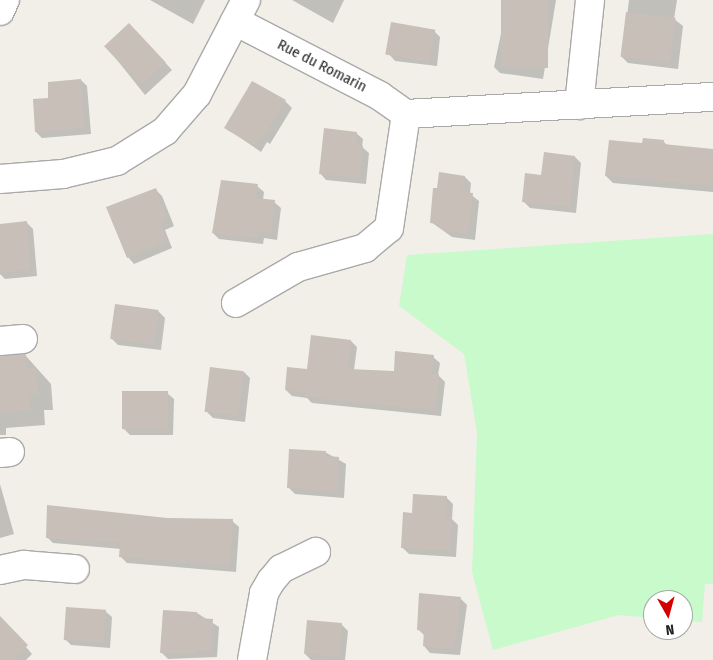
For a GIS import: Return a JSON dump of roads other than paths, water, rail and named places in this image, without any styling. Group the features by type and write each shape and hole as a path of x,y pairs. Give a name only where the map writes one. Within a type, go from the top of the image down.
{"street":[{"path":"0,11 5,0"},
{"path":"579,105 590,0"},
{"path":"0,179 62,174 117,161 165,131 197,94 241,10"},
{"name":"Rue du Romarin","path":"241,10 406,114"},
{"path":"236,303 298,267 365,248 389,228 406,114 713,97"},
{"path":"252,660 264,593 270,581 281,569 316,552"},
{"path":"0,570 24,565 75,569"}]}
